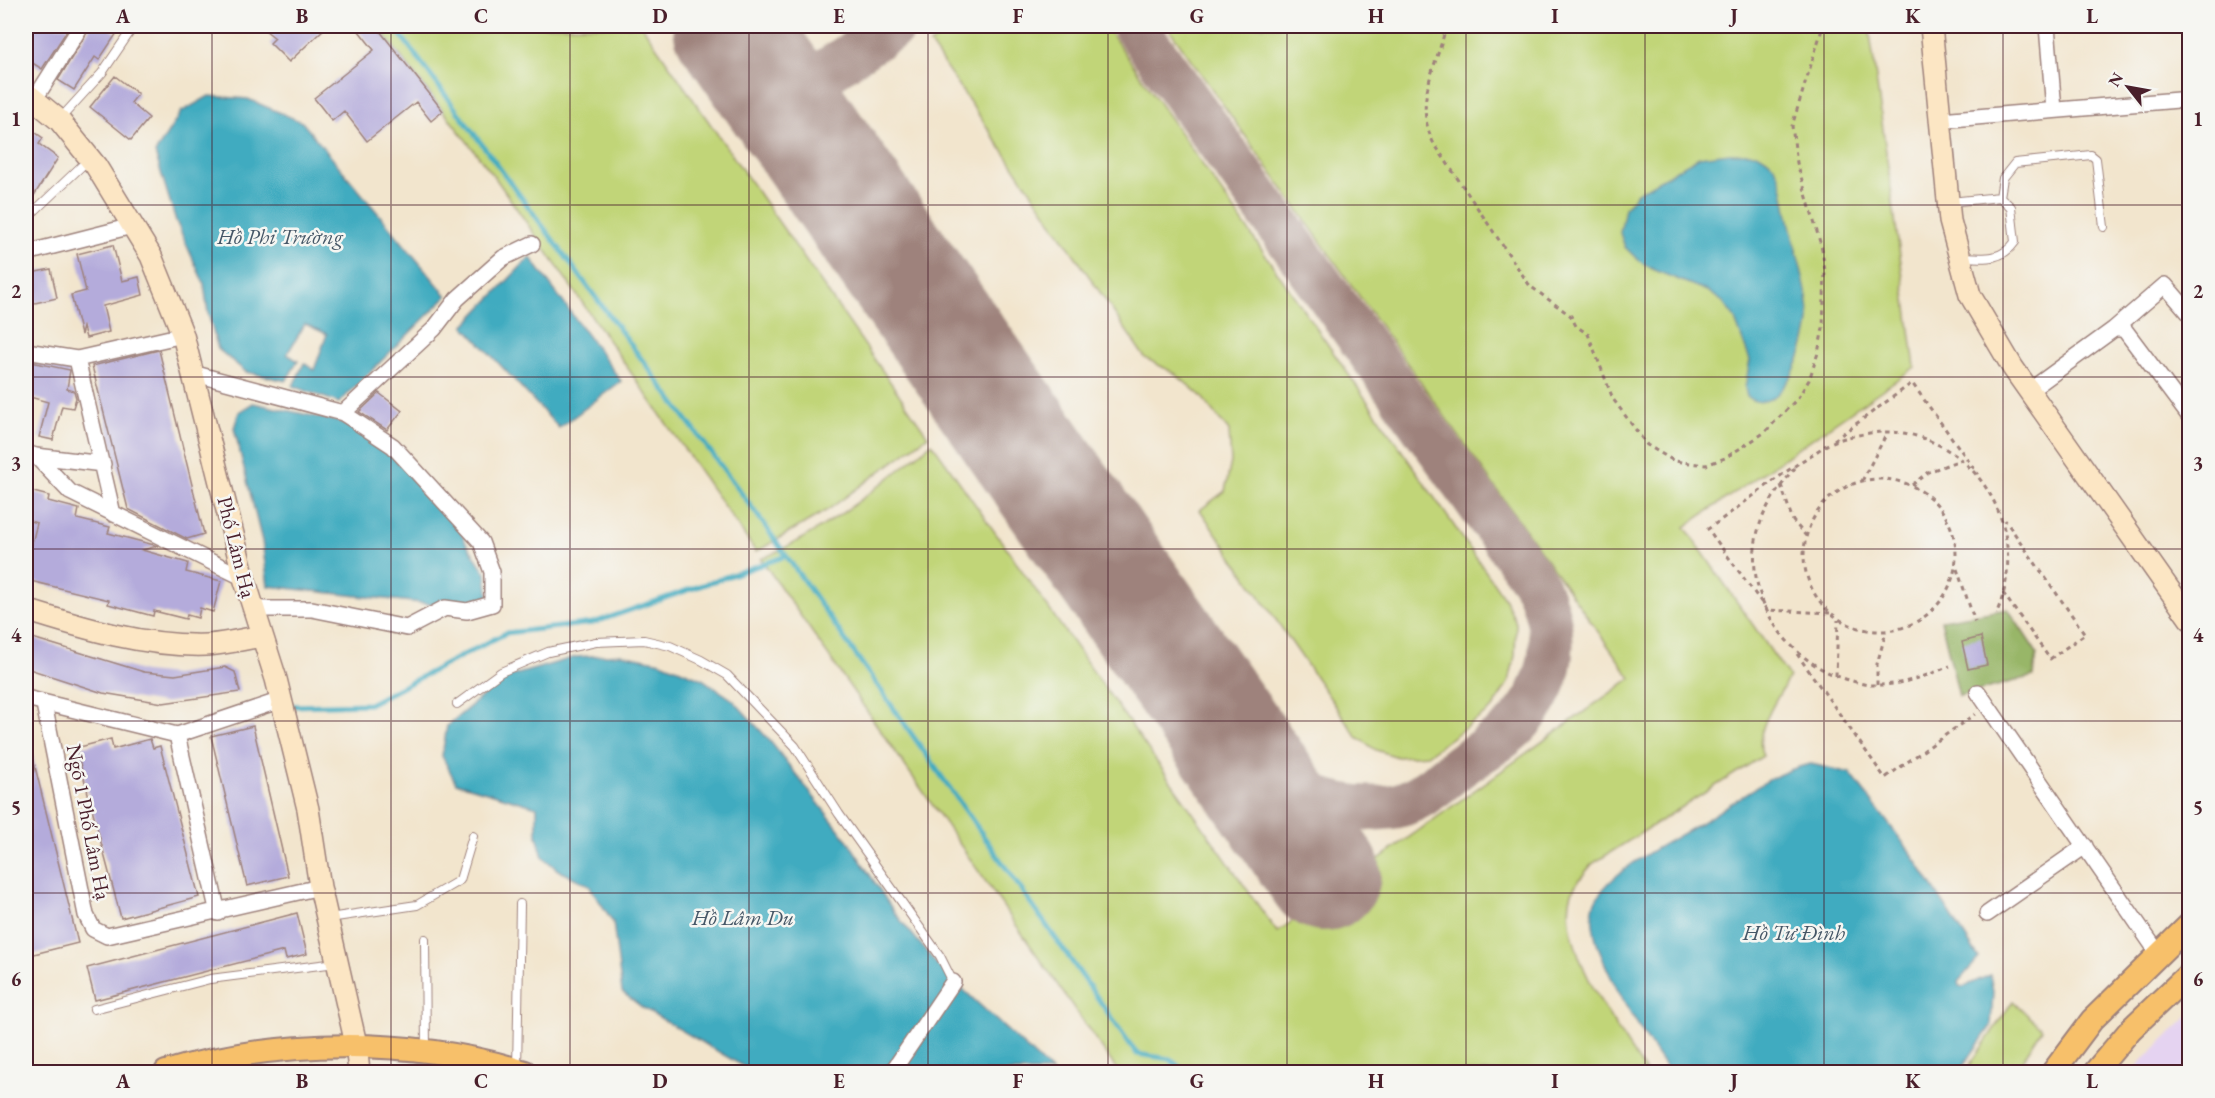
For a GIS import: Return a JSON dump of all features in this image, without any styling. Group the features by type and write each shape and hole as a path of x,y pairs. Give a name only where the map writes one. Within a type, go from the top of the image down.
{"main road":[{"path":"2053,1072 2092,1020 2190,924"},
{"path":"2095,1072 2131,1029 2190,973"},
{"path":"166,1072 193,1064 271,1052 356,1044 426,1052 521,1071"}],"street":[{"path":"29,102 81,26"},
{"path":"1931,26 1948,202 1958,257 1979,314 2029,391 2190,619"},
{"path":"2047,26 2054,110"},
{"path":"1940,120 2190,99"},
{"name":"Phố Lâm Hạ","path":"29,102 59,120 90,158 163,280 183,334 244,578 281,700 308,809 320,887 356,1044 359,1072"},
{"path":"26,253 132,226"},
{"path":"343,413 434,329 457,299 503,258 532,244"},
{"path":"2029,391 2114,328 2165,285 2190,314"},
{"path":"2114,328 2124,329 2190,417"},
{"path":"26,351 77,359 183,334"},
{"path":"77,359 114,514"},
{"path":"192,372 343,413 393,446 481,542 492,573 492,604 467,611 445,608 406,628 312,609 253,609"},
{"path":"31,454 103,464"},
{"path":"31,454 70,492 244,578"},
{"path":"26,610 101,631 160,642 207,645 262,636"},
{"path":"1978,692 2158,953"},
{"path":"26,698 177,735 281,700"},
{"name":"Ngõ 1 Phố Lâm Hạ","path":"44,704 86,915 93,929 107,936 218,913 320,887"},
{"path":"177,735 218,913"},
{"path":"1987,914 2085,846"},
{"path":"892,1072 953,982"}],"lane":[{"path":"59,120 102,73 134,26"},
{"path":"2000,197 2003,177 2015,163 2091,155 2096,159 2104,227"},
{"path":"26,219 90,158"},
{"path":"1948,202 2000,197 2011,207 2015,242 2009,251 1999,256 1958,257"},
{"path":"457,704 501,672 548,652 596,642 644,640 670,646 701,660 727,675 795,746 839,814 940,956 953,982"},
{"path":"327,918 417,905 460,880 473,836"},
{"path":"520,904 521,1071"},
{"path":"425,939 426,1052"},
{"path":"94,1009 210,979 337,962"}],"path":[{"path":"1446,26 1425,100 1426,126 1433,142 1530,286 1571,316 1576,326 1588,334 1613,399 1647,445 1674,461 1706,465 1725,458 1764,433 1797,399 1809,380 1818,353 1823,328 1825,271 1822,249 1797,163 1792,126 1822,26"},
{"path":"1767,610 1708,529 1912,383 1983,481 2003,518 2085,634 2050,659 2003,593"},
{"path":"1833,441 1874,432 1915,435 1953,452 1983,481"},
{"path":"1862,481 1867,466 1887,433"},
{"path":"1912,485 1928,472 1961,460"},
{"path":"1798,464 1771,497 1757,536 1757,578 1770,618 1885,778 1987,705"},
{"path":"1956,568 1947,592 1932,612 1911,626 1886,632 1861,630 1838,620 1819,602 1808,580 1803,555 1807,536 1820,508 1839,491 1862,481 1887,478 1912,485 1933,499 1948,519 1956,543 1956,568 1975,622"},
{"path":"1781,485 1784,502 1793,521 1807,536"},
{"path":"1996,614 2003,593 2009,559 2003,518"},
{"path":"1767,610 1830,613"},
{"path":"1836,676 1838,620"},
{"path":"1877,685 1877,664 1886,632"},
{"path":"1796,652 1836,676 1870,686 1912,682 1950,666"}],"shaded area":[{"path":"2189,1016 2189,1072 2132,1072 2143,1060"}],"green space":[{"path":"377,26 642,26 928,436 829,509 756,552 494,176"},
{"path":"956,26 1106,26 1505,599 1516,623 1515,656 1509,681 1493,708 1427,755 1398,757 1376,750 1357,737 1200,510 1225,491 1231,462 1229,431 1201,396 1174,373 1145,358 930,44"},
{"path":"1167,26 1869,26 1915,367 1685,527 1789,677 1763,726 1761,747 1763,756 1592,864 1573,890 1569,911 1572,934 1580,959 1620,1034 1646,1072 1121,1072 1117,1070 761,559 829,522 932,443 1277,932 1631,678"},
{"path":"2008,609 2037,653 2034,676 1959,696 1941,620"},
{"path":"2013,1001 2042,1029 2015,1072 1965,1072"}],"water":[{"name":"Hồ Phi Trường","path":"209,96 248,99 302,122 447,296 339,403 293,386 304,363 314,370 327,334 305,324 287,354 298,361 286,381 246,372 218,349 208,313 204,284 176,221 155,153 181,112"},
{"path":"1730,153 1757,153 1771,162 1777,171 1783,188 1808,301 1809,313 1805,341 1792,374 1783,389 1772,398 1760,402 1747,397 1745,388 1750,360 1734,317 1723,302 1707,291 1654,270 1638,260 1625,247 1620,233 1625,208 1637,193 1699,157"},
{"path":"530,257 621,381 559,428 464,326"},
{"path":"253,403 359,426 386,442 458,525 466,543 486,573 489,598 466,608 268,586 262,541 234,428 239,412"},
{"name":"Hồ Lâm Du","path":"621,654 661,662 702,679 733,700 770,741 848,841 894,912 940,968 1052,1072 753,1072 643,1008 622,992 613,922 589,885 558,870 543,857 537,836 537,807 456,783 442,756 447,726 504,678 576,657"},
{"name":"Hồ Tư Đình","path":"1811,764 1850,773 1911,853 1979,958 1958,982 1959,986 1963,987 1990,975 1993,991 1991,1026 1959,1072 1669,1072 1617,988 1596,938 1592,917 1596,900 1604,888 1642,857 1753,789 1782,773"}],"building":[{"path":"26,26 70,26 42,69 26,59"},
{"path":"91,26 106,26 117,33 99,60 95,57 74,90 58,80"},
{"path":"260,26 327,26 289,62 270,43 275,38"},
{"path":"355,26 376,26 443,111 431,121 416,102 367,141 344,111 332,121 314,98 374,50"},
{"path":"115,76 138,94 131,103 149,118 131,140 90,107"},
{"path":"26,126 43,138 39,144 58,158 26,208"},
{"path":"113,245 122,281 139,277 143,295 103,306 109,332 86,338 83,327 81,335 71,295 86,291 77,254"},
{"path":"51,269 57,298 26,305 26,274"},
{"path":"159,350 204,534 187,539 128,509 92,366"},
{"path":"26,361 70,370 67,389 74,391 76,398 73,408 62,406 53,440 39,437 48,402 26,396"},
{"path":"379,393 402,411 387,430 359,412"},
{"path":"26,490 49,496 48,501 79,509 77,519 110,527 108,533 158,546 142,550 188,563 186,572 221,581 213,612 200,608 198,618 187,615 186,619 154,611 153,616 108,604 109,600 26,580 26,568 37,523 26,520"},
{"path":"26,636 144,672 175,675 225,667 235,672 240,692 163,703 103,693 26,668"},
{"path":"1981,637 1987,665 1968,669 1962,642"},
{"path":"253,726 288,876 247,886 211,736"},
{"path":"111,739 113,749 150,739 153,748 160,746 199,897 121,918 76,748"},
{"path":"31,750 78,943 26,956 26,751"},
{"path":"297,913 307,954 286,959 284,951 95,1000 87,968"}],"waterway":[{"path":"394,26 756,513 1137,1054 1170,1059 1185,1072"},
{"path":"291,706 369,704 506,633 593,623 786,556"}],"taxiway":[{"path":"782,101 894,26"},
{"path":"1135,26 1529,574 1546,610 1550,629 1551,648 1543,685 1534,703 1521,720 1500,739 1409,802 1390,807 1368,808 1330,803 1295,789 1243,758"}],"runway":[{"path":"730,26 1324,874"}]}
